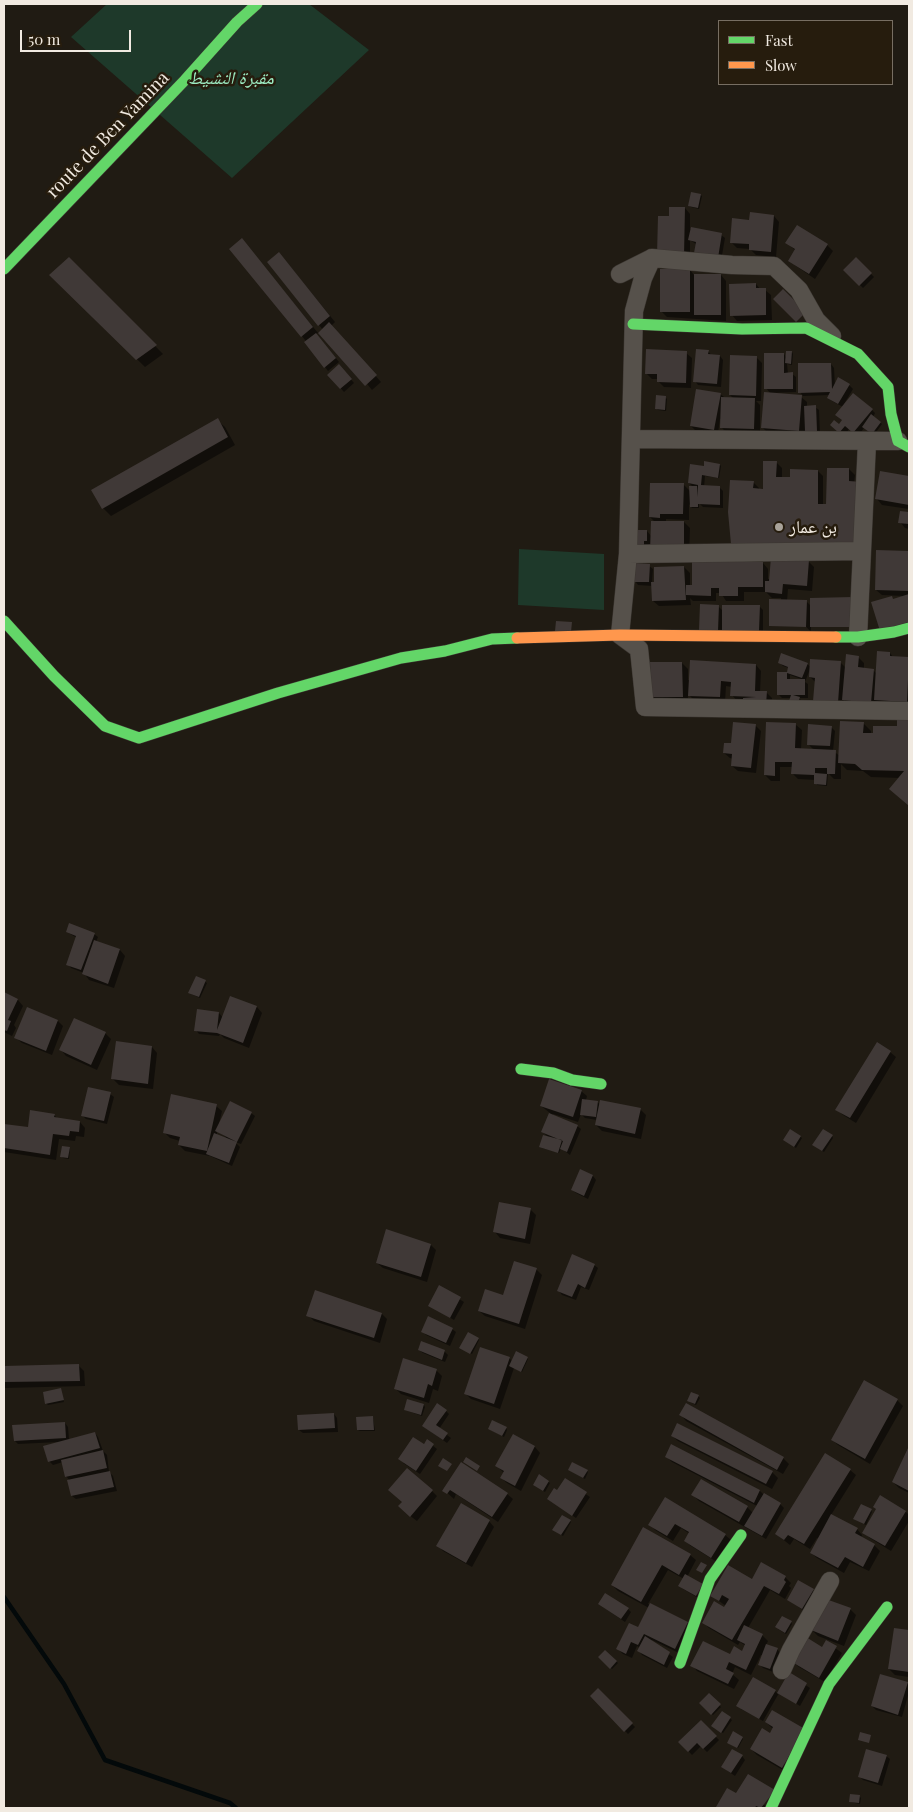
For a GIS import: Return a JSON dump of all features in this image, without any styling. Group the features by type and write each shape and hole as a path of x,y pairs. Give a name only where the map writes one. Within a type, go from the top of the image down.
{"street":[{"name":"route de Ben Yamina","path":"4,269 185,80 237,22 257,4"},
{"path":"620,635 628,554 634,311 652,258"},
{"path":"620,274 652,258 732,265 774,266 799,290 816,320 840,346"},
{"path":"631,439 904,444 891,414 888,387 858,354 806,328 742,329 633,324"},
{"path":"858,637 867,442"},
{"path":"628,554 862,551"},
{"path":"4,621 54,676 105,726 139,738 278,693 401,658 445,651 492,639 620,635 858,637 909,628"},
{"path":"620,635 639,649 645,706 909,712"},
{"path":"520,1070 553,1072 572,1080 601,1084"},
{"path":"680,1663 710,1579 741,1535"},
{"path":"782,1670 791,1650 830,1581"},
{"path":"771,1808 829,1684 887,1607"}],"green space":[{"name":"مقبرة النشيط","path":"107,4 309,4 369,50 232,178 71,37"},
{"path":"519,549 604,554 604,610 518,605"}],"building":[{"path":"691,192 701,194 698,208 688,206"},
{"path":"669,207 685,207 684,256 657,255 658,216 669,216"},
{"path":"750,212 774,215 771,252 749,250 749,244 730,243 732,218 749,220"},
{"path":"797,225 828,244 809,274 788,261 795,249 785,243"},
{"path":"691,227 722,233 718,258 694,253 696,242 688,240"},
{"path":"242,238 313,327 301,337 229,249"},
{"path":"279,252 330,316 318,326 267,262"},
{"path":"69,257 157,345 136,360 49,275"},
{"path":"856,257 872,273 859,286 843,270"},
{"path":"660,269 690,269 690,312 660,312"},
{"path":"694,274 721,274 721,315 694,315"},
{"path":"756,283 756,288 766,288 766,315 730,316 729,284"},
{"path":"783,289 806,312 796,322 773,299"},
{"path":"329,322 377,375 365,386 318,333"},
{"path":"316,333 336,358 324,368 304,342"},
{"path":"646,349 687,351 686,383 657,382 657,374 645,374"},
{"path":"696,349 709,350 708,354 720,355 717,384 693,382"},
{"path":"786,351 792,351 791,364 785,363"},
{"path":"764,353 784,353 784,373 793,372 793,389 764,389"},
{"path":"730,355 757,356 756,396 729,395"},
{"path":"798,363 831,363 832,389 838,377 850,384 838,404 827,398 830,392 798,393"},
{"path":"339,364 352,379 340,389 327,375"},
{"path":"696,389 721,393 714,430 690,426"},
{"path":"764,392 802,395 799,431 761,428"},
{"path":"853,393 873,409 853,433 845,426 839,433 830,425 834,420 839,424 842,420 835,415"},
{"path":"656,395 666,396 665,410 655,409"},
{"path":"721,397 755,398 754,429 720,428"},
{"path":"816,405 817,431 805,431 804,406"},
{"path":"871,414 881,422 872,434 862,427"},
{"path":"218,418 228,437 102,509 91,490"},
{"path":"704,461 720,464 718,478 702,475 701,485 720,486 720,505 698,504 698,507 690,507 689,486 697,486 698,497 698,485 688,483 690,464 704,466"},
{"path":"763,461 777,461 776,477 790,477 790,469 818,470 818,504 826,504 827,468 849,468 849,481 862,482 860,543 731,544 728,512 730,480 754,481 753,488 763,489"},
{"path":"880,471 909,476 909,505 875,499"},
{"path":"650,483 684,483 683,514 660,514 660,518 649,517"},
{"path":"900,511 909,512 909,524 898,523"},
{"path":"651,521 684,521 684,551 650,551"},
{"path":"633,530 647,530 647,541 644,541 644,549 632,549"},
{"path":"876,550 909,551 909,591 875,590"},
{"path":"771,557 809,560 807,586 783,584 782,594 765,592 765,581 769,581"},
{"path":"692,561 763,562 763,587 738,587 738,596 719,596 719,588 711,588 711,596 686,595 686,585 692,585"},
{"path":"635,563 650,564 649,582 634,582"},
{"path":"684,566 686,600 652,601 651,582 654,582 654,567"},
{"path":"909,594 909,622 880,631 871,602 892,596 893,599"},
{"path":"853,597 854,627 810,627 810,598"},
{"path":"769,599 807,600 806,627 769,626"},
{"path":"700,604 719,605 718,631 699,630"},
{"path":"722,605 760,605 759,631 722,631"},
{"path":"556,621 572,622 571,632 555,631"},
{"path":"877,651 890,652 890,656 909,657 907,702 874,700"},
{"path":"781,653 808,663 802,678 787,673 787,679 805,679 805,695 793,695 800,697 797,707 788,704 791,695 777,695 777,672 787,672 788,667 778,663"},
{"path":"846,654 859,656 858,667 874,669 871,703 842,700"},
{"path":"810,659 841,661 838,703 813,701 815,678 809,677"},
{"path":"690,660 756,664 755,691 767,691 766,705 743,705 743,698 756,697 730,696 731,682 721,681 720,697 688,696"},
{"path":"650,662 682,662 683,697 651,697"},
{"path":"897,720 909,720 909,806 889,789 904,771 862,770 855,764 838,763 840,721 864,722 863,733 873,733 873,726 897,726"},
{"path":"733,722 756,724 751,768 731,766 732,754 723,753 724,743 731,743"},
{"path":"766,722 796,723 795,748 836,750 835,774 827,774 826,785 814,784 814,775 791,774 792,762 775,762 775,776 764,775","holes":["815,768 827,768 827,774 815,773"]},
{"path":"808,724 832,726 830,746 807,745"},
{"path":"69,923 95,933 81,970 66,965 76,936 66,932"},
{"path":"94,940 120,949 108,984 82,974"},
{"path":"196,976 206,980 199,997 188,993"},
{"path":"4,992 18,999 8,1020 11,1021 7,1031 4,1030"},
{"path":"230,996 257,1006 243,1043 217,1033 194,1031 197,1009 219,1012 217,1030"},
{"path":"27,1007 58,1020 46,1051 14,1038"},
{"path":"74,1018 106,1032 91,1065 59,1050"},
{"path":"116,1041 152,1046 148,1084 111,1079"},
{"path":"877,1042 891,1051 850,1118 835,1110"},
{"path":"549,1079 582,1090 573,1117 540,1106"},
{"path":"88,1087 111,1092 104,1121 81,1116"},
{"path":"171,1094 217,1104 207,1151 178,1145 180,1137 163,1133"},
{"path":"582,1099 598,1101 596,1117 580,1115"},
{"path":"600,1100 641,1108 635,1134 595,1125"},
{"path":"230,1101 252,1112 237,1142 215,1131"},
{"path":"30,1110 55,1114 54,1117 80,1121 79,1132 70,1131 69,1136 53,1134 50,1155 4,1148 4,1124 28,1127"},
{"path":"549,1113 578,1125 567,1152 560,1149 563,1141 541,1132"},
{"path":"790,1129 801,1136 794,1147 783,1140"},
{"path":"823,1129 833,1135 822,1151 812,1145"},
{"path":"214,1133 237,1142 229,1163 206,1154"},
{"path":"543,1135 562,1140 558,1153 539,1147"},
{"path":"62,1146 70,1147 68,1158 60,1157"},
{"path":"580,1169 593,1175 584,1196 571,1190"},
{"path":"499,1202 531,1208 525,1239 493,1232"},
{"path":"386,1229 431,1244 421,1277 376,1263"},
{"path":"572,1254 595,1264 585,1288 578,1284 572,1297 557,1291"},
{"path":"514,1261 537,1268 519,1324 478,1311 485,1289 503,1295"},
{"path":"439,1285 461,1297 450,1318 428,1306"},
{"path":"315,1290 382,1313 374,1338 306,1316"},
{"path":"428,1316 453,1328 446,1343 421,1332"},
{"path":"468,1332 479,1338 470,1354 459,1348"},
{"path":"421,1341 445,1350 442,1360 418,1350"},
{"path":"480,1347 510,1357 494,1404 464,1394"},
{"path":"516,1351 528,1357 521,1372 509,1366"},
{"path":"403,1358 437,1369 432,1386 428,1384 424,1398 394,1389"},
{"path":"79,1364 80,1381 4,1382 4,1366"},
{"path":"864,1380 898,1399 865,1459 831,1440"},
{"path":"61,1388 64,1400 45,1404 43,1392"},
{"path":"691,1392 699,1395 695,1404 687,1401"},
{"path":"407,1399 424,1404 421,1415 404,1410"},
{"path":"437,1403 447,1410 436,1425 448,1433 443,1440 422,1426"},
{"path":"686,1403 784,1457 777,1470 679,1415"},
{"path":"334,1413 335,1428 298,1430 297,1415"},
{"path":"373,1416 374,1430 357,1430 356,1417"},
{"path":"492,1420 507,1427 502,1436 488,1429"},
{"path":"65,1422 66,1438 14,1441 12,1425"},
{"path":"677,1423 773,1471 766,1484 671,1436"},
{"path":"95,1432 100,1448 48,1462 43,1446"},
{"path":"513,1434 535,1446 515,1486 500,1478 504,1471 495,1466"},
{"path":"413,1437 424,1444 427,1439 434,1444 416,1471 398,1459"},
{"path":"671,1444 760,1490 754,1503 665,1457"},
{"path":"909,1446 909,1491 892,1482"},
{"path":"103,1450 107,1468 65,1477 61,1460"},
{"path":"825,1453 851,1469 804,1544 788,1535 784,1540 775,1534"},
{"path":"466,1457 480,1466 477,1471 463,1462"},
{"path":"443,1458 452,1464 447,1471 438,1466"},
{"path":"461,1462 508,1493 492,1517 450,1490 447,1494 442,1491"},
{"path":"572,1462 588,1470 583,1478 568,1470"},
{"path":"407,1468 433,1490 410,1517 398,1506 402,1502 388,1490"},
{"path":"110,1471 114,1487 71,1496 67,1480"},
{"path":"539,1474 549,1481 543,1491 533,1485"},
{"path":"565,1478 587,1492 572,1516 547,1499 554,1488 557,1490"},
{"path":"701,1479 748,1506 739,1522 691,1495"},
{"path":"764,1493 781,1503 762,1536 744,1526"},
{"path":"880,1495 906,1511 885,1546 862,1533 876,1509 873,1507"},
{"path":"665,1497 726,1534 711,1558 684,1541 689,1532 675,1524 667,1536 648,1525"},
{"path":"461,1503 490,1520 466,1563 436,1546"},
{"path":"861,1504 872,1509 864,1524 853,1519"},
{"path":"831,1514 858,1528 855,1533 875,1544 863,1567 845,1557 838,1568 810,1553"},
{"path":"562,1515 571,1520 561,1535 552,1530"},
{"path":"643,1527 691,1554 679,1575 662,1565 641,1602 611,1585"},
{"path":"701,1562 707,1565 702,1573 696,1570"},
{"path":"761,1562 786,1576 784,1580 786,1582 779,1594 764,1586 732,1640 702,1623 714,1601 724,1607 729,1599 722,1595 719,1601 710,1596 728,1565 752,1579"},
{"path":"685,1574 703,1584 696,1596 678,1586"},
{"path":"798,1580 814,1589 802,1609 787,1600"},
{"path":"605,1593 629,1608 621,1619 598,1604"},
{"path":"823,1598 851,1608 838,1641 811,1630"},
{"path":"650,1603 688,1622 675,1649 644,1634 638,1645 631,1642 626,1654 616,1649 629,1623 638,1627"},
{"path":"782,1616 792,1621 785,1633 775,1627"},
{"path":"744,1625 763,1634 746,1670 729,1662 726,1669 734,1673 728,1684 690,1666 703,1641 730,1654 734,1646 742,1651 745,1644 737,1640"},
{"path":"894,1628 909,1630 909,1672 888,1669"},
{"path":"645,1636 670,1652 664,1665 637,1651"},
{"path":"806,1637 822,1647 826,1640 837,1646 819,1678 792,1662"},
{"path":"766,1644 778,1648 770,1669 758,1665"},
{"path":"605,1650 617,1661 610,1669 598,1657"},
{"path":"789,1672 807,1683 796,1704 777,1693"},
{"path":"880,1674 908,1682 898,1715 871,1706"},
{"path":"753,1677 776,1690 759,1719 736,1706"},
{"path":"598,1688 633,1723 624,1732 590,1696"},
{"path":"709,1693 721,1704 711,1715 699,1703"},
{"path":"772,1710 805,1729 782,1768 750,1749 762,1728 770,1733 773,1727 765,1722"},
{"path":"722,1711 731,1717 721,1733 711,1726"},
{"path":"701,1720 717,1736 703,1749 697,1743 688,1752 678,1742"},
{"path":"733,1731 743,1737 737,1748 727,1743"},
{"path":"860,1732 871,1735 869,1743 858,1740"},
{"path":"732,1749 743,1755 731,1773 721,1767"},
{"path":"866,1749 887,1755 878,1783 858,1777"},
{"path":"748,1774 775,1790 761,1808 756,1806 755,1808 716,1807 727,1788 736,1793"},
{"path":"850,1794 860,1795 859,1803 849,1802"}],"waterway":[{"path":"4,1597 64,1684 105,1760 230,1803 236,1808"}],"traffic: fast":[{"path":"4,269 185,80 237,22 257,4"},
{"path":"633,324 742,329 806,328 858,354 888,387 891,414 898,441 909,447"},
{"path":"4,621 54,676 105,726 139,738 278,693 401,658 445,651 492,639 517,638"},
{"path":"836,637 858,637 909,628"},
{"path":"521,1069 553,1073 572,1080 601,1084"},
{"path":"680,1663 710,1579 741,1535"},
{"path":"771,1808 829,1684 887,1607"}],"traffic: slow":[{"path":"517,638 620,635 836,637"}],"place":[{"name":"بن عمار","path":"779,527"}]}
